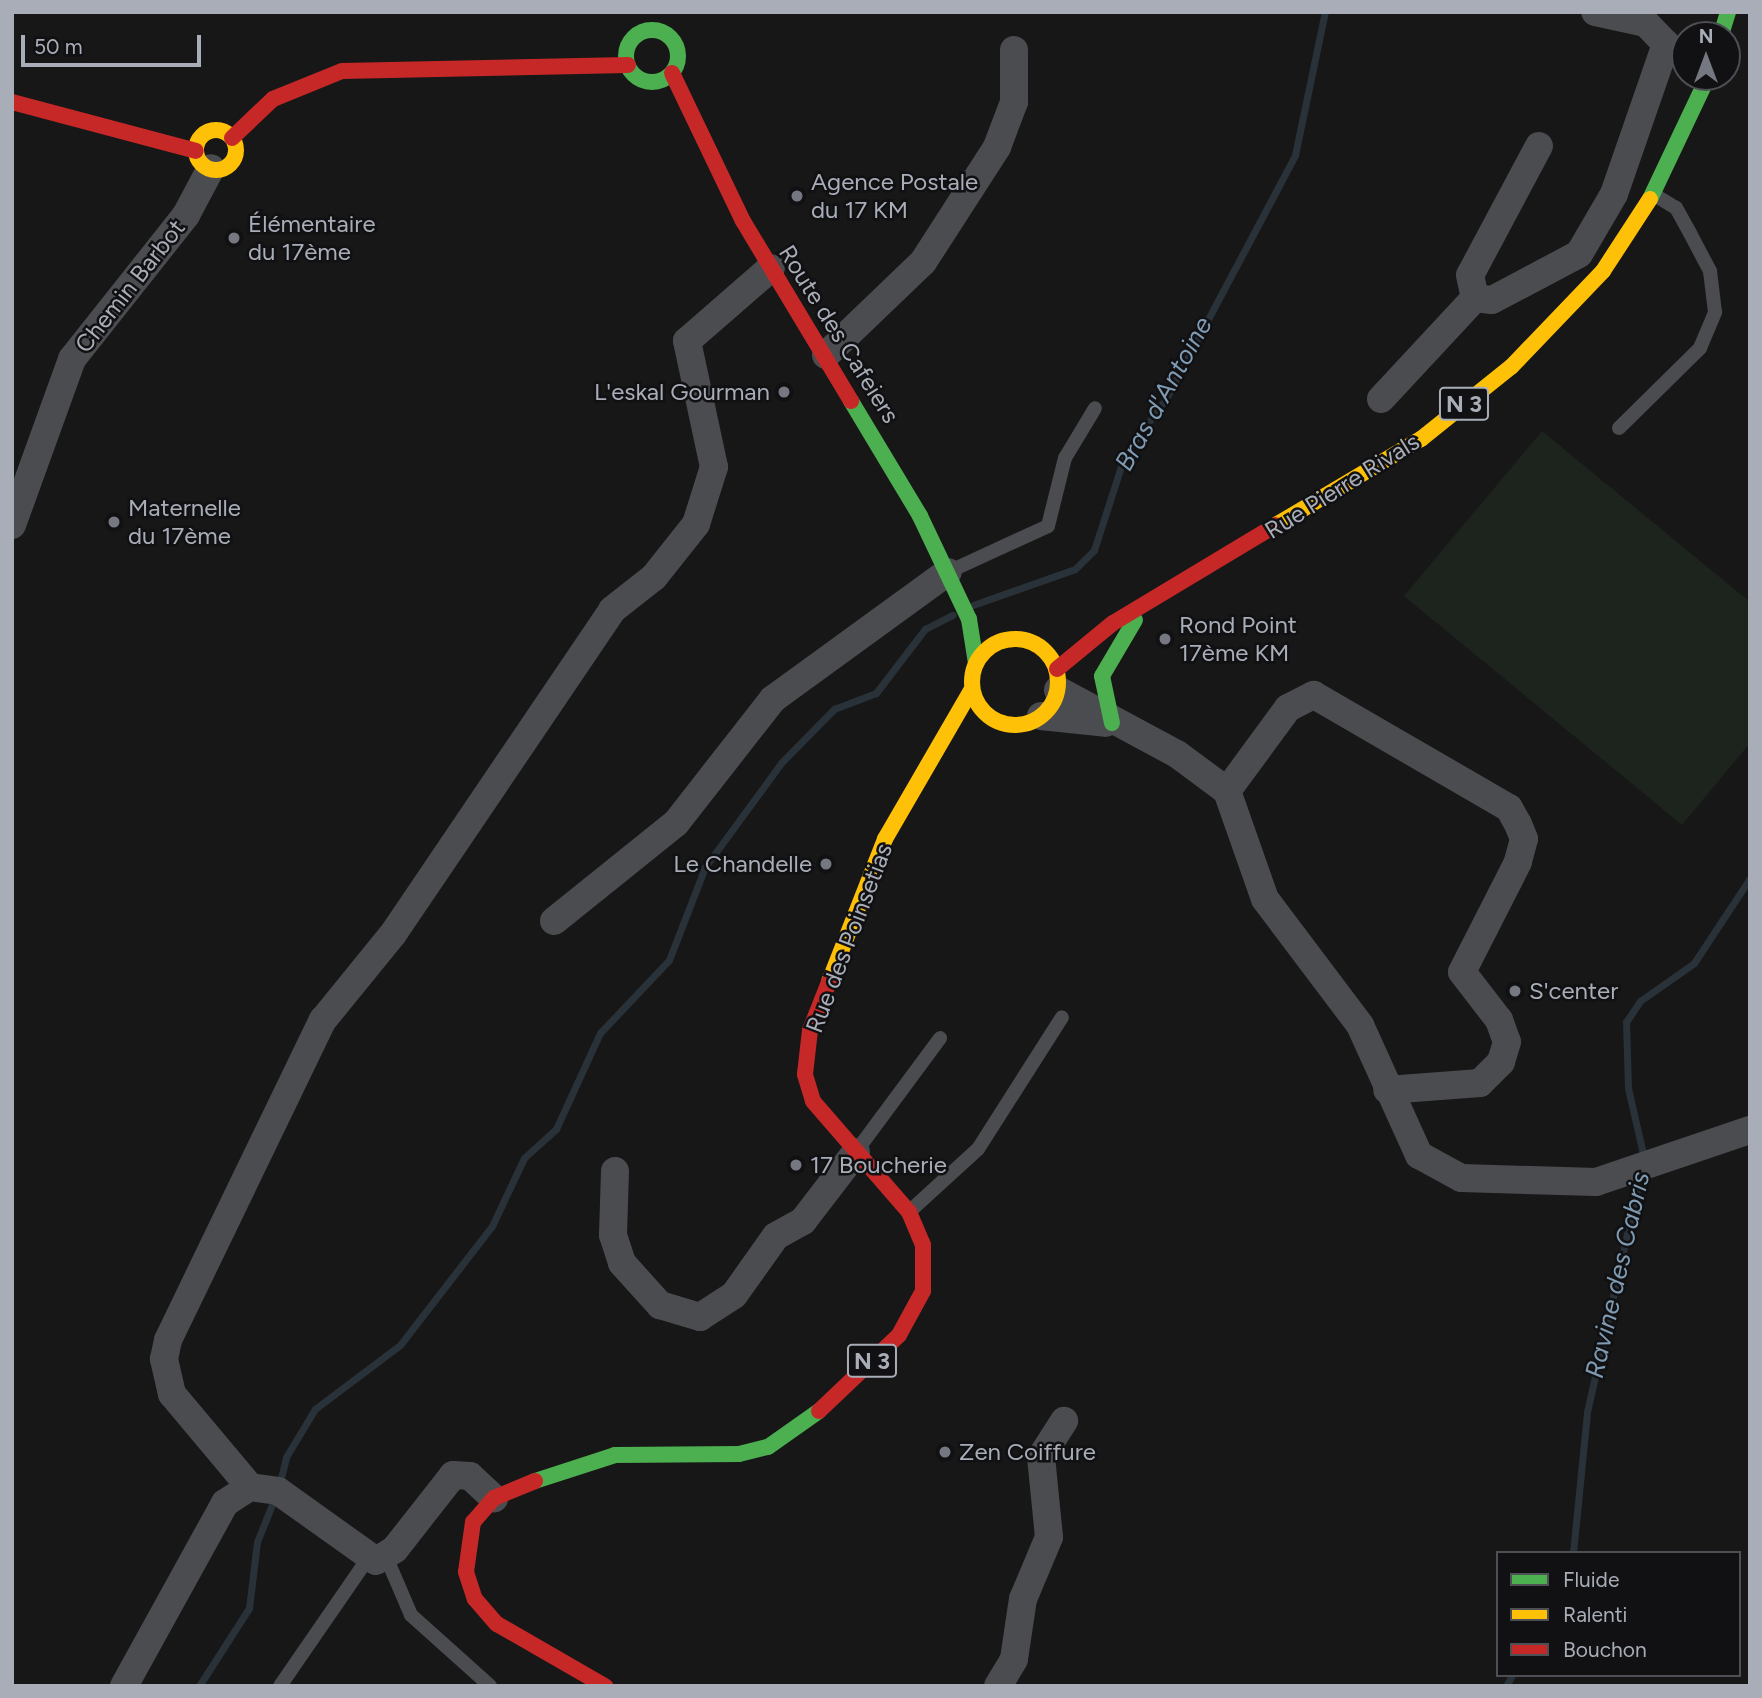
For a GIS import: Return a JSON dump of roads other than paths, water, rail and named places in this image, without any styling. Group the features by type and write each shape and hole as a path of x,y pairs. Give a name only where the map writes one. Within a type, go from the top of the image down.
{"main road":[{"path":"648,12 648,31"},
{"path":"12,102 203,160 231,162 232,138 273,99 305,80 342,71 628,65 648,82 672,73 677,48 666,34 648,31 629,44 628,65"},
{"name":"Route des Cafeiers","path":"672,73 771,268 891,459 969,619 976,663"},
{"name":"Rue Pierre Rivals","path":"1039,645 1112,623 1420,439 1528,351 1603,271 1653,194 1701,91"},
{"path":"203,160 209,131 232,138"},
{"name":"N 3","path":"1112,723 1102,676 1108,657 1149,601"},
{"name":"Route des Cafeiers","path":"969,619 995,643"},
{"name":"Rue Pierre Rivals","path":"1057,680 1112,623"},
{"path":"976,663 995,643"},
{"name":"N 3","path":"995,643 1039,645"},
{"path":"1039,645 1057,680"},
{"name":"N 3","path":"972,689 976,663"},
{"name":"N 3","path":"995,720 1019,725 1041,716 1057,680"},
{"path":"972,689 995,720"},
{"name":"Rue des Poinsetias","path":"494,1498 615,1455 739,1454 799,1430 899,1335 923,1291 923,1245 909,1212 813,1101 805,1074 810,1030 885,839 927,757 972,689"},
{"name":"Rue des Poinsetias","path":"927,757 963,732 995,720"},
{"path":"494,1498 473,1522 466,1546 475,1599 497,1624 605,1686"}],"street":[{"path":"1475,298 1492,300 1579,254 1614,194 1666,44 1646,23 1595,12"},
{"path":"826,355 923,262 997,147 1014,102 1014,50"},
{"path":"1475,298 1470,275 1539,146"},
{"name":"Chemin Barbot","path":"12,525 72,359 186,215 203,160"},
{"path":"1579,254 1603,271"},
{"path":"250,1487 173,1394 164,1359 168,1340 323,1020 393,934 612,610 654,577 696,524 714,467 687,341 771,268"},
{"path":"1381,399 1475,298"},
{"path":"554,920 676,823 773,699 952,580"},
{"path":"1057,680 1112,723 1177,754 1227,791 1265,899 1360,1025 1387,1090 1419,1155 1461,1178 1596,1182 1750,1130"},
{"path":"1227,791 1288,708 1314,695 1508,808 1518,824 1524,839 1518,862 1462,972 1499,1020 1507,1042 1501,1062 1480,1083 1387,1090"},
{"path":"1041,716 1112,723"},
{"path":"615,1171 613,1235 622,1264 660,1305 700,1317 734,1295 776,1236 803,1221 856,1153"},
{"path":"998,1686 1014,1659 1023,1599 1051,1528 1041,1457 1064,1421"},
{"path":"124,1686 225,1503 250,1487 278,1491 377,1559 453,1475 470,1476 494,1498"}],"lane":[{"path":"1619,428 1700,348 1715,312 1710,271 1676,208 1653,194"},
{"path":"952,580 1048,526 1065,458 1095,408"},
{"path":"909,1212 978,1149 1062,1017"},
{"path":"856,1153 940,1038"},
{"path":"280,1686 377,1559 411,1615 490,1686"}],"waterway":[{"name":"Bras d'Antoine","path":"973,605 1075,569 1094,550 1125,454 1165,400 1295,155 1325,12"},
{"name":"Bras d'Antoine","path":"279,1486 286,1457 315,1409 400,1345 492,1226 524,1158 556,1129 600,1033 669,960 705,867 781,763 834,709 876,693 925,629 953,615"},
{"name":"Ravine des Cabris","path":"1644,1158 1628,1088 1626,1022 1640,1001 1694,963 1750,878"},
{"name":"Ravine des Cabris","path":"1573,1551 1587,1412 1641,1173"},
{"name":"Bras d'Antoine","path":"199,1686 249,1608 257,1542 275,1497"},
{"name":"Ravine des Cabris","path":"1506,1686 1511,1677"}],"place":[{"name":"Agence Postale du 17 KM","path":"797,196"},
{"name":"Élémentaire du 17ème","path":"234,238"},
{"name":"L'eskal Gourman","path":"784,392"},
{"name":"Maternelle du 17ème","path":"114,522"},
{"name":"Rond Point 17ème KM","path":"1165,639"},
{"name":"Le Chandelle","path":"826,864"},
{"name":"S'center","path":"1515,991"},
{"name":"17 Boucherie","path":"796,1165"},
{"name":"Zen Coiffure","path":"945,1452"}]}
